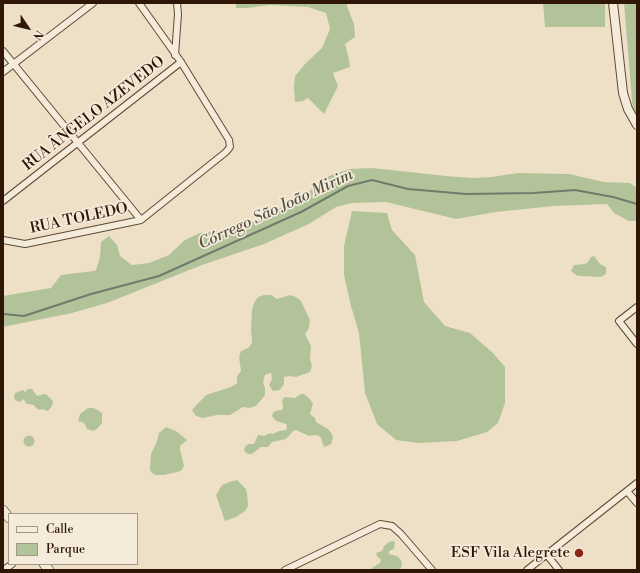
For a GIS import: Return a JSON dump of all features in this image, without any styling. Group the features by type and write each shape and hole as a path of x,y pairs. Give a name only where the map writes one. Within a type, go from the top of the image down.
{"street":[{"path":"3,72 93,3"},
{"path":"139,3 175,55 182,62"},
{"path":"175,55 178,3"},
{"path":"612,3 623,94 628,109 637,125"},
{"path":"3,51 140,220"},
{"name":"RUA ÂNGELO AZEVEDO","path":"3,202 182,62"},
{"name":"RUA TOLEDO","path":"3,240 25,244 140,220 226,152 230,146 229,140 182,62"},
{"path":"637,307 619,321 637,344"},
{"path":"527,570 637,483"},
{"path":"627,491 637,503"},
{"path":"285,570 380,524 392,526 401,534 432,570"},
{"path":"547,555 559,570"}],"green space":[{"path":"236,3 347,3 354,24 355,37 345,44 350,67 333,73 338,86 324,114 308,98 303,101 295,102 294,87 295,76 322,48 330,29 326,13 308,7 270,5 236,8"},
{"path":"543,3 605,3 605,27 545,27"},
{"path":"624,3 637,3 637,113 633,112"},
{"path":"372,168 472,178 518,173 569,174 604,182 630,183 637,188 637,221 629,221 614,213 607,204 553,206 496,212 456,219 386,202 352,203 336,207 309,224 264,244 202,265 107,303 72,313 3,327 3,296 51,288 61,275 96,270 100,257 101,242 109,236 117,245 120,256 132,265 149,263 169,255 185,240 200,233 234,229 260,219 306,195 315,186 329,176 350,169"},
{"path":"352,211 387,213 392,230 415,255 424,302 445,326 470,333 493,353 505,367 505,403 498,423 487,432 457,441 419,443 396,440 377,424 365,393 359,333 344,275 344,246"},
{"path":"594,256 600,264 606,267 606,274 603,276 580,276 571,271 574,265 587,263 591,257"},
{"path":"271,295 277,299 290,295 301,301 310,320 309,328 305,334 311,346 310,359 312,366 310,372 296,377 284,377 284,384 280,390 273,391 269,385 272,379 271,373 265,375 263,382 265,395 256,406 250,408 243,407 230,415 217,415 203,418 196,416 192,410 206,395 231,387 237,383 237,376 241,371 239,357 241,351 248,348 252,343 252,310 254,303 258,297"},
{"path":"28,389 32,389 37,396 44,394 47,395 53,401 52,406 48,411 42,409 40,410 34,405 27,404 23,399 20,402 15,400 15,393 23,390 25,392"},
{"path":"301,394 304,394 309,398 313,404 310,414 315,418 316,422 328,429 332,434 333,437 331,444 325,447 319,436 309,436 296,430 293,431 286,439 272,442 268,447 261,447 252,454 246,453 244,450 245,447 248,444 254,444 258,435 264,436 270,433 273,434 286,430 286,424 276,421 272,416 273,413 275,411 282,410 282,400 285,397 295,398"},
{"path":"88,408 94,408 102,413 102,423 93,431 87,429 84,423 78,421 80,414"},
{"path":"166,427 176,431 187,440 180,446 184,466 181,471 164,475 155,475 150,469 151,454 159,433"},
{"path":"27,436 31,436 33,437 33,445 27,446 24,443 24,439"},
{"path":"237,480 245,488 248,506 245,511 236,517 225,521 216,495 222,485"},
{"path":"394,541 394,549 389,551 389,554 397,556 401,560 402,565 400,570 369,570 380,563 381,560 376,553 382,551 384,546 389,542"}],"waterway":[{"name":"Córrego São João Mirim","path":"3,314 24,316 91,294 159,276 301,212 348,186 372,180 408,189 466,194 534,193 575,190 613,197 637,204"}],"place":[{"name":"ESF Vila Alegrete","path":"579,553"}]}
